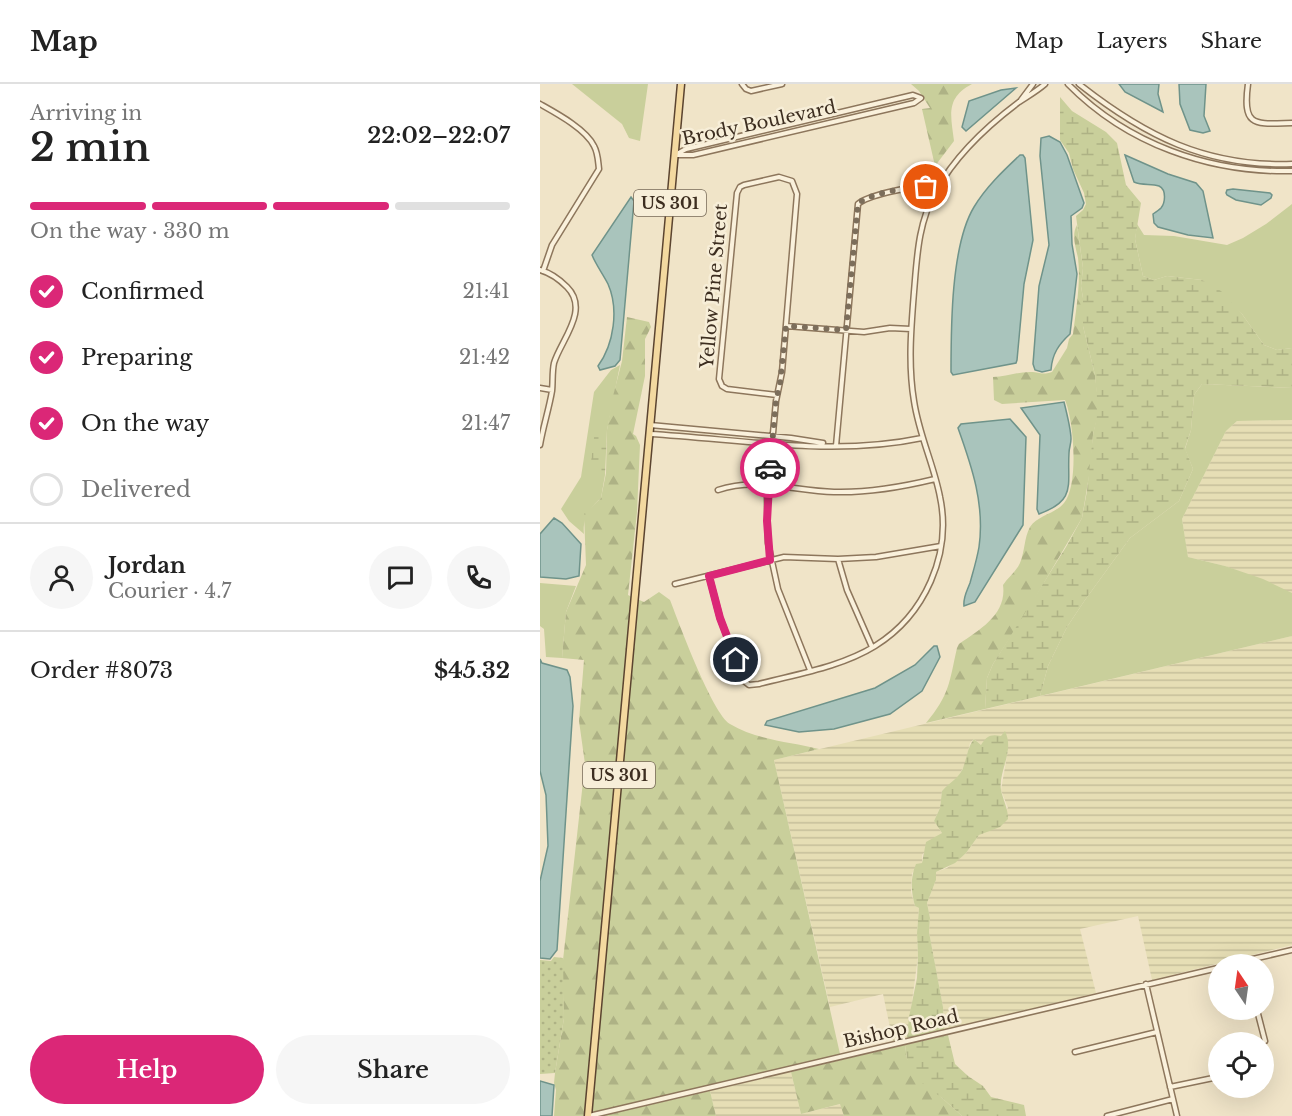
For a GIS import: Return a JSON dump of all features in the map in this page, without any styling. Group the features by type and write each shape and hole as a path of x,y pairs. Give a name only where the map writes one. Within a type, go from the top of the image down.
{"main road":[{"name":"US 301","path":"589,1116 681,84"}],"street":[{"path":"742,84 751,91 782,84"},
{"path":"1020,102 1033,84"},
{"path":"709,576 720,618 744,681 749,685 854,656 872,647 896,630 921,600 934,575 941,546 942,507 922,438 912,388 911,329 919,240 926,212 947,173 970,146 1020,102 1045,84"},
{"path":"1068,84 1105,116 1137,136 1179,155 1223,166 1264,171 1292,171"},
{"path":"1079,84 1122,116 1180,147 1245,163 1292,164"},
{"path":"1248,84 1247,111 1251,120 1257,123 1292,123"},
{"name":"Brody Boulevard","path":"913,95 921,98 914,103 693,155 675,155 687,149 890,100 913,95"},
{"path":"540,104 587,135 594,146 599,170 552,245 542,271 558,278 573,294 575,312 570,332 554,364 552,390 540,445"},
{"name":"Yellow Pine Street","path":"777,395 727,389 721,384 719,376 737,191 744,185 779,177 793,178 797,194 786,326 772,444 767,521 770,560 786,614 810,670"},
{"path":"836,446 858,204 867,198 913,187 926,187 936,191"},
{"path":"786,326 870,332 890,328 911,329"},
{"path":"540,388 552,390"},
{"path":"650,425 773,436 836,446"},
{"path":"650,434 772,444 836,446 876,446 922,438"},
{"path":"718,490 736,485 769,485 823,492 858,492 891,489 935,479"},
{"path":"675,584 794,556 838,559 890,556 941,546"},
{"path":"838,559 847,590 872,647"},
{"path":"1274,955 1292,950"},
{"name":"Bishop Road","path":"589,1116 1208,970"},
{"path":"1146,984 1177,1116"},
{"path":"1075,1052 1157,1032"},
{"path":"1170,1088 1208,1079"},
{"path":"1107,1116 1173,1099"}],"shaded area":[{"path":"1292,420 1292,593 1290,593 1225,566 1188,557 1182,519 1226,431 1237,421"},
{"path":"1292,636 1292,945 1256,954 1208,954 1208,966 1152,980 1138,916 1080,929 1096,993 944,1030 943,1007 929,932 930,918 927,903 936,880 936,872 947,868 966,853 979,835 1008,808 1001,790 1008,750 1001,736 981,745 974,739 970,743 965,764 957,779 942,791 940,808 934,821 942,833 922,855 922,863 912,873 911,892 915,906 919,908 918,956 907,1039 893,1042 883,994 830,1007 774,760"},
{"path":"791,1072 801,1114 841,1104 844,1116 716,1116 710,1091"}],"green space":[{"path":"572,84 648,84 640,141 629,138 622,124"},
{"path":"911,84 972,84 957,95 951,116 954,141 935,166 922,109 930,108 919,91"},
{"path":"1060,97 1072,111 1106,132 1117,143 1126,185 1141,203 1135,239 1143,276 1154,280 1167,276 1202,280 1221,291 1242,314 1264,345 1277,350 1292,348 1292,388 1202,384 1194,395 1191,430 1185,448 1193,469 1179,501 1130,538 1085,600 1067,627 1048,666 1040,696 985,709 987,678 993,664 1082,518 1098,410 1095,375 1083,326 1081,286 1083,268 1076,216 1086,204 1069,153 1060,140"},
{"path":"1292,204 1292,348 1277,350 1264,345 1242,314 1202,280 1167,276 1154,280 1143,276 1135,239 1137,224 1144,235 1174,236 1227,245 1266,224"},
{"path":"1077,225 1083,268 1081,286 1083,326 1095,375 1099,410 1093,435 1091,464 1082,518 993,664 987,678 985,709 926,723 944,696 959,644 984,626 997,612 1003,595 1003,585 1020,563 1030,527 1037,520 1060,507 1069,494 1074,453 1071,422 1065,400 1002,404 994,400 993,377 1028,372 1044,374 1052,372 1067,348 1073,334 1078,296 1079,267 1074,237"},
{"path":"627,317 649,322 651,327 645,339 645,376 633,434 640,445 637,512 628,595 632,597 585,1116 554,1116 555,1073 564,1018 562,969 585,764 579,721 584,660 562,658 566,612 586,565 584,514 601,498 606,473 607,430 622,361"},
{"path":"620,365 607,430 595,430 596,475 605,475 601,498 588,514 584,523 584,534 569,521 561,509 581,477 594,392 611,370"},
{"path":"1202,384 1292,388 1292,420 1237,421 1226,431 1182,519 1188,557 1263,579 1292,593 1292,636 1040,696 1048,666 1067,627 1085,600 1130,538 1179,501 1193,469 1185,449 1191,430 1194,395"},
{"path":"595,430 607,430 605,475 596,475 590,470"},
{"path":"540,583 576,586 566,612 562,658 546,657 544,629 540,626"},
{"path":"659,592 670,600 705,686 714,703 730,724 751,734 819,749 774,760 840,1054 591,1113 637,599 644,602"},
{"path":"1005,731 1008,746 1001,790 1008,819 1000,827 979,835 966,853 955,863 936,872 936,880 927,903 930,918 929,932 943,1007 944,1030 907,1039 917,978 918,956 919,908 915,906 913,896 914,869 916,864 922,863 926,842 942,833 934,821 940,808 942,791 963,769 972,742 974,739 981,745 989,736 1001,736"},
{"path":"554,957 563,958 564,1018 555,1073 540,1074 540,960 551,961"},
{"path":"948,1035 955,1064 983,1086 991,1097 1024,1105 1026,1116 962,1116 913,1076 905,1045"},
{"path":"905,1045 907,1059 942,1098 962,1116 844,1116 840,1104 801,1114 791,1072"},
{"path":"710,1091 716,1116 602,1116"}],"water":[{"path":"1119,84 1159,84 1158,94 1163,112 1125,92"},
{"path":"1179,84 1206,84 1204,116 1210,131 1203,133 1190,130 1180,104"},
{"path":"1016,88 966,131 962,127 969,101 1001,90"},
{"path":"1049,136 1060,142 1067,155 1084,203 1082,208 1071,216 1072,244 1077,274 1070,334 1057,350 1051,370 1042,372 1035,370 1033,364 1039,286 1049,245 1040,156 1041,138"},
{"path":"1020,155 1025,158 1033,240 1024,284 1017,360 1016,363 953,375 951,372 952,310 957,264 966,223 984,193"},
{"path":"1125,155 1168,174 1196,183 1203,191 1213,238 1188,235 1158,227 1154,223 1153,214 1162,206 1163,190 1156,185 1134,182"},
{"path":"1227,190 1272,195 1261,205 1236,200 1227,195"},
{"path":"631,197 634,201 620,360 615,366 600,370 598,366 608,347 614,315 608,284 592,255"},
{"path":"1064,402 1071,439 1068,490 1059,503 1039,514 1037,509 1040,435 1021,408"},
{"path":"1010,419 1026,437 1023,525 975,602 964,606 979,547 980,516 976,486 958,428 961,424"},
{"path":"554,518 562,523 581,544 579,576 566,579 540,577 540,534"},
{"path":"934,646 937,646 940,657 922,691 890,714 834,729 799,732 765,725 767,721 875,688 915,665"},
{"path":"540,659 542,663 567,670 570,677 573,706 557,950 550,959 540,958 540,881 548,846 546,795 540,771"},
{"path":"540,1081 554,1085 552,1116 540,1116"}],"way so far":[{"path":"770,468 786,326 846,330 858,204 867,198 913,187 926,187"}],"route":[{"path":"736,660 720,618 709,576 770,560 767,497 770,468"}]}
